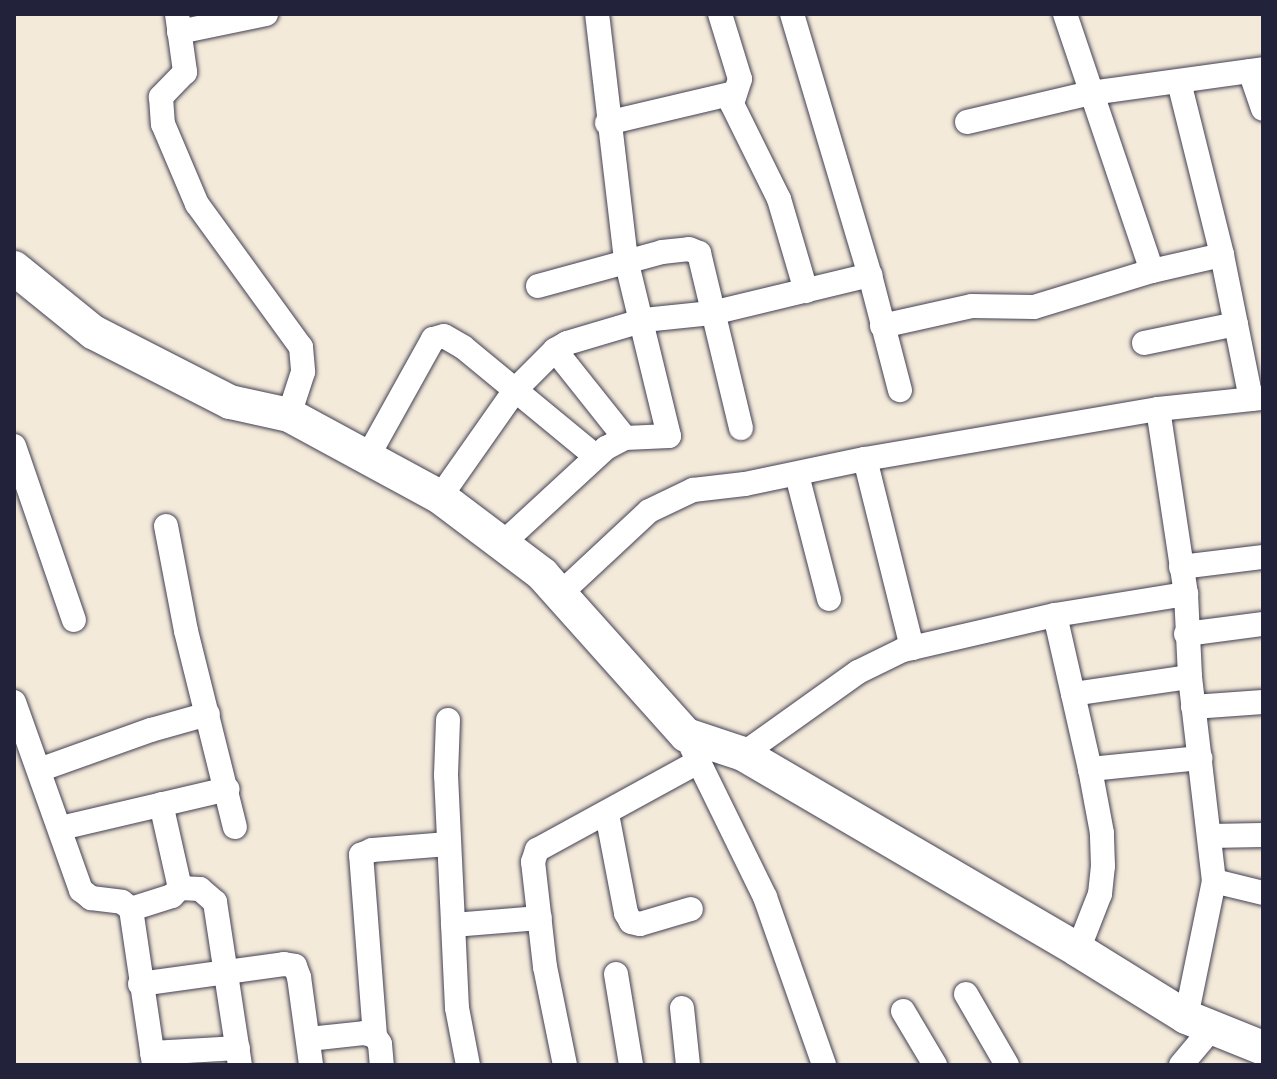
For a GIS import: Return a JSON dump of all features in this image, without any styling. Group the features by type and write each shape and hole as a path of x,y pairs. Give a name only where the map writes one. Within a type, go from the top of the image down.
{"street":[{"path":"266,14 178,23 185,72 161,97 163,124 197,204 301,347 303,372 289,415"},
{"path":"504,542 595,456 625,438 669,436 644,320 626,260 607,123 597,14"},
{"path":"720,14 740,79 732,104 779,199 806,291"},
{"path":"792,14 870,275 900,390"},
{"path":"1065,14 1152,271"},
{"path":"967,122 1091,93 1256,70 1263,109"},
{"path":"561,593 663,502 693,490 797,475 865,459 1158,409 1257,398 1236,324 1179,82"},
{"path":"607,123 734,93"},
{"path":"538,286 626,260 680,249 695,251 700,256 741,428"},
{"path":"882,326 972,306 1034,307 1152,271 1222,255"},
{"path":"14,268 93,332 230,402 289,415 440,497 504,542 561,593 692,749 765,897 824,1065"},
{"path":"440,497 516,389 555,350 578,338 644,320 712,313 870,275"},
{"path":"1144,343 1236,324"},
{"path":"368,456 433,339 444,336 463,347 516,389 595,456"},
{"path":"555,350 625,438"},
{"path":"1158,409 1186,594 1190,677 1214,881 1199,1023 1181,1065"},
{"path":"14,446 74,620"},
{"path":"865,459 912,648"},
{"path":"797,475 829,599"},
{"path":"166,526 186,631 235,827"},
{"path":"1181,567 1263,557"},
{"path":"743,754 858,672 912,648 1055,615 1186,594"},
{"path":"1055,615 1102,833 1100,894 1078,950"},
{"path":"1186,634 1263,624"},
{"path":"1073,694 1190,677"},
{"path":"14,702 28,757 61,828 81,890 91,898 122,902 131,909 153,1059 239,1056 215,902 200,889 180,888 172,896 131,909"},
{"path":"1193,707 1263,702"},
{"path":"28,757 208,714"},
{"path":"448,720 449,844 457,1008 468,1065"},
{"path":"565,1065 545,967 533,862 537,850 607,814 692,749 743,754 1199,1023 1263,1048"},
{"path":"1090,769 1200,758"},
{"path":"61,828 227,789"},
{"path":"161,804 180,888"},
{"path":"607,814 626,913 631,922 640,924 691,909"},
{"path":"1209,836 1263,835"},
{"path":"382,1065 380,1044 375,1036 361,855 372,850 449,844"},
{"path":"1214,881 1263,893"},
{"path":"453,925 540,918"},
{"path":"140,984 284,964 295,966 311,1065"},
{"path":"616,974 631,1065"},
{"path":"966,994 1007,1065"},
{"path":"682,1008 688,1065"},
{"path":"903,1011 935,1065"},
{"path":"309,1039 364,1033 375,1036"}]}
